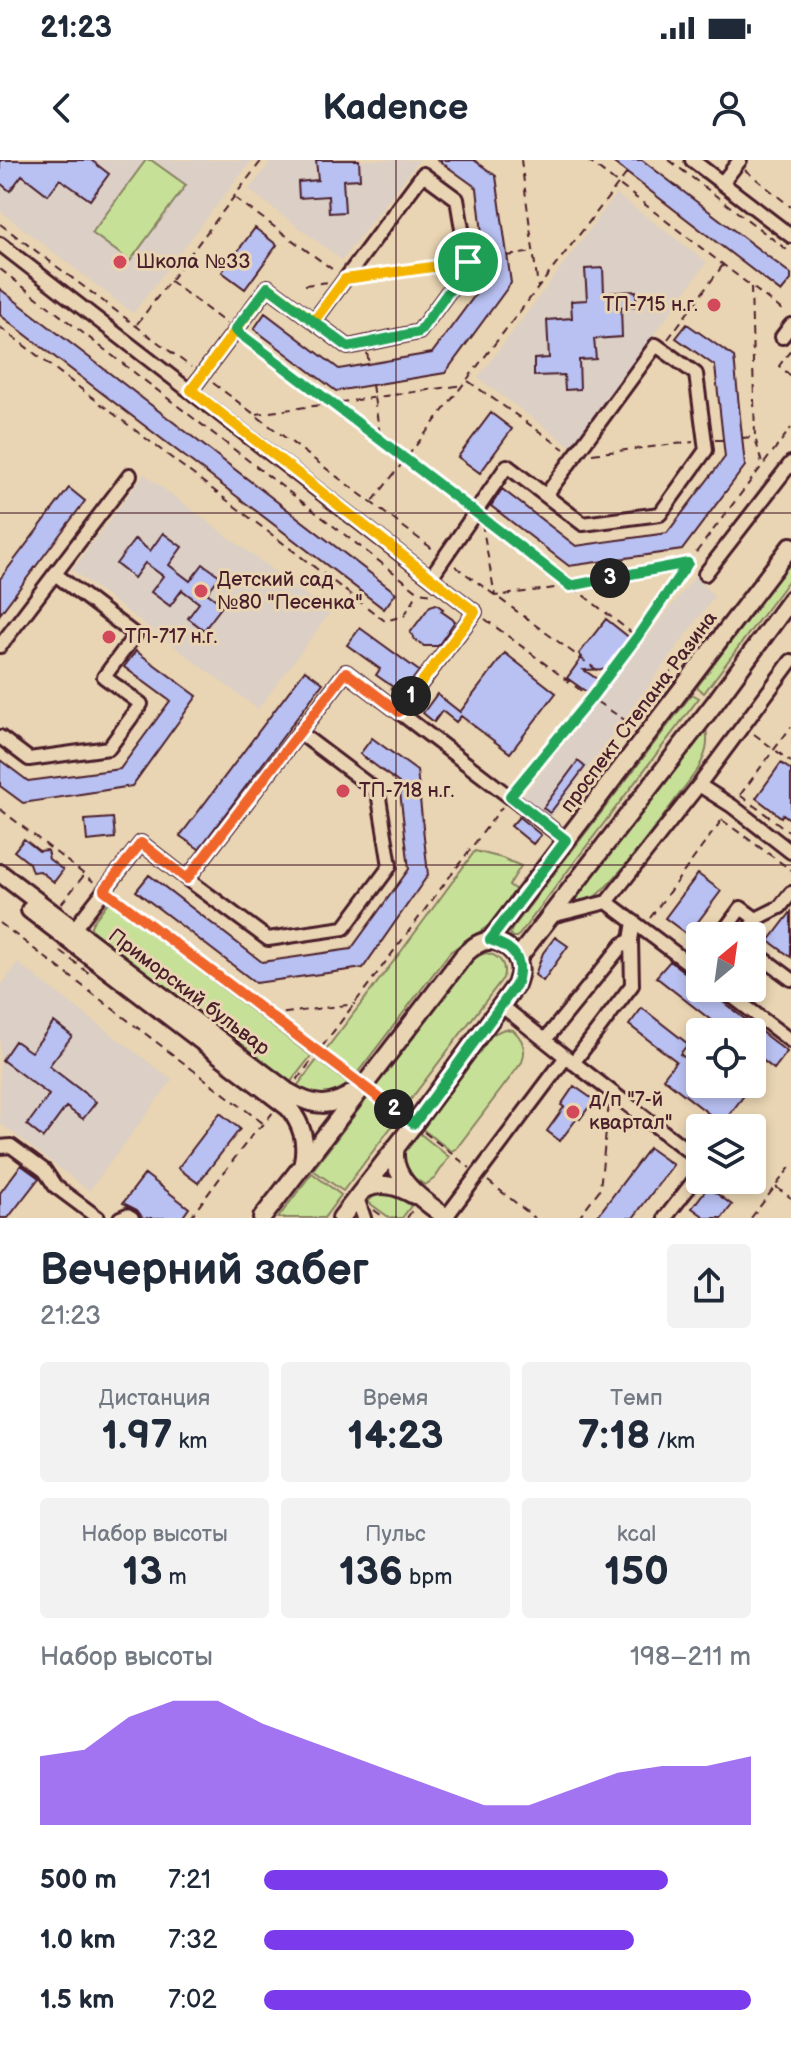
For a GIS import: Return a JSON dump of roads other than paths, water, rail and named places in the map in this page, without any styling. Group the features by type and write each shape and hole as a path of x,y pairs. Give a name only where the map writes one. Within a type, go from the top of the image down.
{"main road":[{"name":"проспект Степана Разина","path":"262,1218 465,954 477,944 490,940 791,546"},
{"path":"517,959 791,599"},
{"name":"Приморский бульвар","path":"0,873 303,1101 317,1105 330,1103 344,1099 364,1086"},
{"path":"0,887 289,1108 305,1138 303,1165"},
{"path":"341,1218 516,985 520,966 517,959 512,951 490,940"},
{"path":"396,1147 394,1161 397,1171 420,1205"},
{"path":"361,1193 384,1183 401,1189 420,1205 446,1217"}],"lane":[{"path":"692,160 791,236"},
{"path":"722,183 738,162"},
{"path":"191,390 268,287 348,347 419,332 468,265 457,199 423,174 314,321"},
{"path":"0,244 475,612 399,712"},
{"path":"782,337 791,325"},
{"path":"431,577 507,466 583,524 660,514 706,450 696,374 656,345 546,495"},
{"path":"705,574 791,463"},
{"path":"0,646 130,475"},
{"path":"0,737 29,759 109,748 141,704 104,677 135,635 55,574"},
{"path":"551,916 607,902 791,661"},
{"path":"187,879 346,672 566,840"},
{"path":"74,929 141,843 268,939 344,928 390,866 378,792 300,733"},
{"path":"699,785 732,806 791,852"},
{"path":"754,922 780,907 791,893"},
{"path":"607,902 686,959"},
{"path":"730,922 741,908 756,919"},
{"path":"446,1217 632,985 631,940 638,925"},
{"path":"545,1040 623,944 631,940"},
{"path":"766,960 791,979"},
{"path":"739,1002 791,1041"},
{"path":"502,1006 686,1149"},
{"path":"0,1147 11,1146 45,1171 55,1186 98,1218"},
{"path":"361,1193 364,1218"},
{"path":"669,1217 686,1193"},
{"path":"120,1218 127,1215 132,1218"}],"place":[{"name":"Школа №33","path":"120,262"},
{"name":"ТП-715 н.г.","path":"714,305"},
{"name":"Детский сад №80 \"Песенка\"","path":"201,591"},
{"name":"ТП-717 н.г.","path":"109,637"},
{"name":"ТП-718 н.г.","path":"343,791"},
{"name":"д/п \"7-й квартал\"","path":"573,1112"}]}
